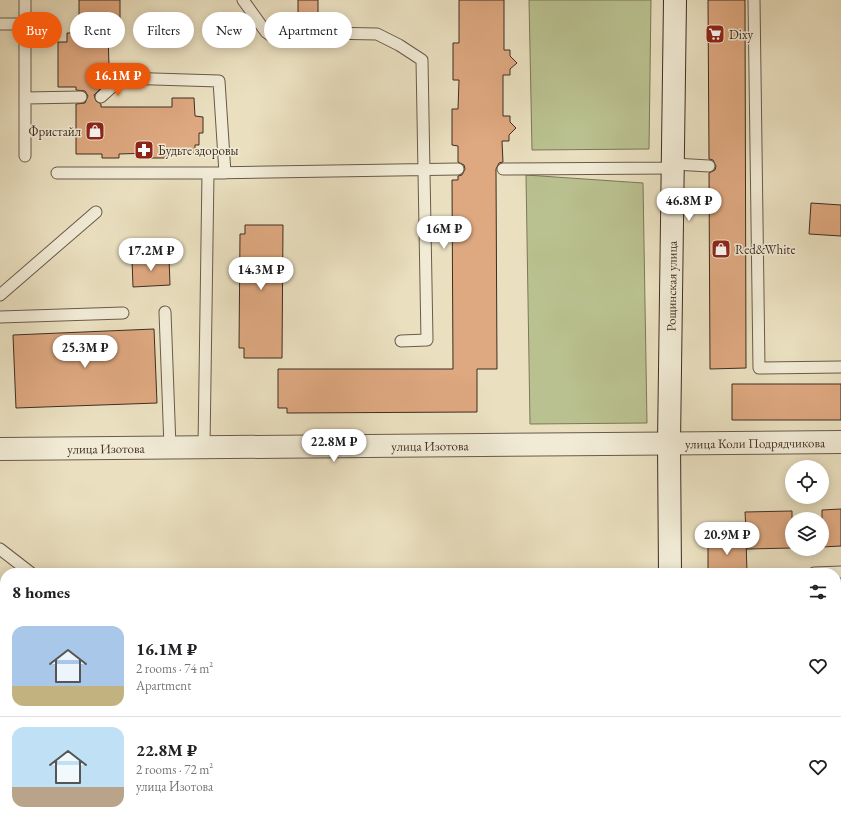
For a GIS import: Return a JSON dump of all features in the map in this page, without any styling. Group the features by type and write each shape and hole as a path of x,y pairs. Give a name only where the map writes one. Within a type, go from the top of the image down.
{"street":[{"name":"Рощинская улица","path":"670,568 668,443 675,0"},
{"name":"улица Коли Подрядчикова","path":"668,443 841,442"},
{"name":"улица Изотова","path":"0,449 668,443"}],"lane":[{"path":"24,12 25,0"},
{"path":"243,0 266,32 277,40 377,34 399,45 422,60 427,340 401,341"},
{"path":"754,0 751,165 759,368 841,368"},
{"path":"0,24 12,24"},
{"path":"24,48 25,156"},
{"path":"101,96 122,78 219,81 224,173"},
{"path":"25,98 81,97"},
{"path":"503,169 709,166"},
{"path":"57,173 224,173 458,169"},
{"path":"204,447 208,173"},
{"path":"0,295 96,212"},
{"path":"165,312 170,447"},
{"path":"0,317 122,313"},
{"path":"0,549 25,568"}],"green space":[{"path":"529,0 651,0 649,149 532,150"},
{"path":"526,175 643,183 647,423 530,424"}],"building":[{"path":"79,0 120,0 120,12 79,12"},
{"path":"298,0 318,0 318,12 298,12"},
{"path":"459,0 504,0 504,50 510,50 510,56 517,63 510,69 510,75 503,75 503,116 510,116 510,122 516,128 509,135 509,141 502,141 503,162 499,163 496,169 497,369 477,369 477,412 287,413 287,408 278,408 278,369 453,369 452,180 458,180 458,176 462,175 465,169 464,165 458,162 458,146 452,145 452,109 458,109 459,80 453,80 453,43 459,43"},
{"path":"708,0 745,0 746,368 710,369 709,173 715,170 716,166 713,160 709,159"},
{"path":"67,33 70,33 70,48 108,48 109,67 105,68 105,77 101,77 101,88 94,95 96,101 101,104 101,107 172,107 172,98 194,98 195,116 203,117 203,133 199,133 199,145 195,145 195,153 168,153 168,158 150,158 150,153 119,154 119,158 102,158 102,154 76,154 76,104 85,103 88,96 85,91 76,90 76,87 58,87 58,48 62,48 62,42 67,42"},
{"path":"811,203 841,205 841,236 809,234"},
{"path":"245,225 283,225 282,358 244,358 244,348 239,348 240,234 245,234"},
{"path":"169,258 170,285 133,287 132,259"},
{"path":"154,329 157,403 16,408 13,335"},
{"path":"732,384 841,384 841,420 732,420"},
{"path":"841,509 841,546 829,547 829,512 822,512 822,510"},
{"path":"792,511 785,512 785,548 747,549 745,512"},
{"path":"746,539 747,568 708,568 708,540"}],"place":[{"name":"Dixy","path":"715,34"},
{"name":"Фристайл","path":"95,131"},
{"name":"Будьте здоровы","path":"144,150"},
{"name":"Red&White","path":"721,249"}]}
